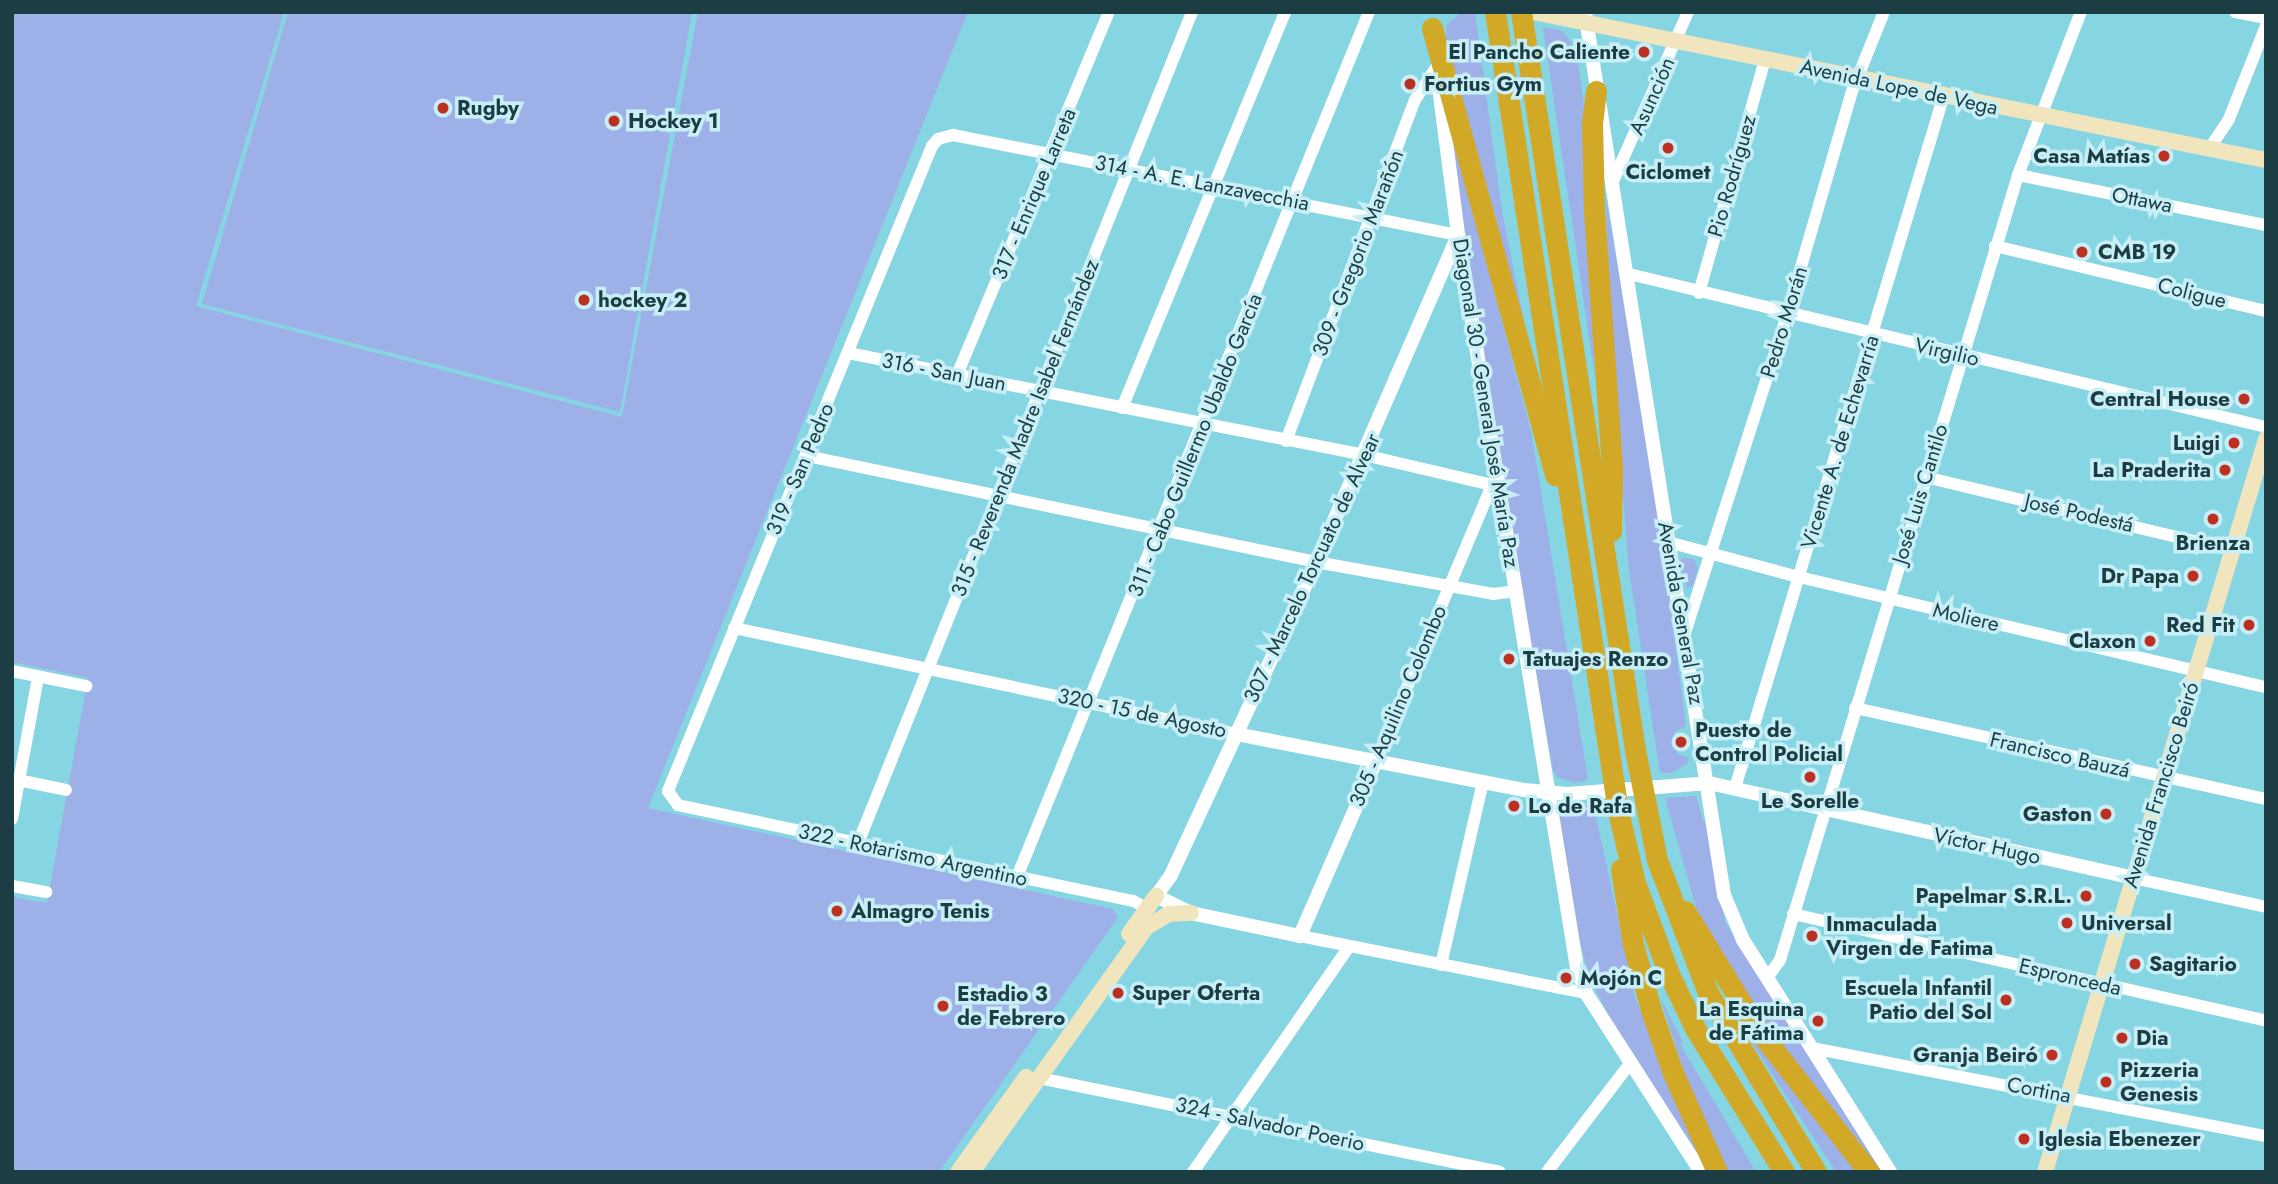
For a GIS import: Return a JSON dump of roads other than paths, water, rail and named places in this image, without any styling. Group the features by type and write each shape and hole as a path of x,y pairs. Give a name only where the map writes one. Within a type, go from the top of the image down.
{"highway":[{"path":"1495,12 1618,811 1635,883 1669,974 1696,1030 1784,1172"},
{"path":"1521,12 1610,589 1657,860 1708,993 1816,1172"},
{"path":"1431,20 1578,553"},
{"path":"1596,91 1592,122 1594,210 1612,469 1610,589"},
{"path":"1618,811 1622,888 1644,983 1673,1073 1717,1172"},
{"path":"1657,860 1728,986 1869,1172"}],"main road":[{"name":"Avenida Lope de Vega","path":"1539,13 1586,18 1765,59 2266,160"},
{"name":"Avenida Francisco Beiró","path":"2045,1172 2266,439"},
{"path":"958,1172 1152,902"},
{"path":"972,1172 1147,927 1169,914 1191,913"}],"street":[{"name":"317 - Enrique Larreta","path":"957,375 1110,12"},
{"name":"315 - Reverenda Madre Isabel Fernández","path":"858,843 931,668 997,495 1192,12"},
{"path":"1122,408 1285,12"},
{"name":"311 - Cabo Guillermo Ubaldo García","path":"1017,877 1295,202 1369,12"},
{"name":"Asunción","path":"1614,179 1688,12"},
{"name":"Pedro Morán","path":"1685,633 1787,315 1858,77 1884,12"},
{"name":"José Luis Cantilo","path":"1767,978 1780,960 2018,175 2038,116 2081,12"},
{"path":"2235,12 2266,18"},
{"name":"Avenida General Paz","path":"1586,18 1596,91 1614,179 1668,541 1729,910 1767,978 1890,1172"},
{"name":"Diagonal 30 - General José María Paz","path":"1431,20 1458,235 1496,483 1517,591 1574,952 1586,993 1701,1172"},
{"path":"2209,149 2230,119 2266,26"},
{"name":"Pio Rodríguez","path":"1699,293 1765,59"},
{"name":"309 - Gregorio Marañón","path":"1286,441 1415,100 1436,68"},
{"name":"Vicente A. de Echevarría","path":"1735,788 1944,95"},
{"name":"314 - A. E. Lanzavecchia","path":"945,135 1129,168 1458,235"},
{"name":"319 - San Pedro","path":"678,805 670,798 668,784 807,456 932,146 945,135"},
{"name":"Ottawa","path":"2018,175 2266,225"},
{"name":"307 - Marcelo Torcuato de Alvear","path":"1152,902 1171,876 1316,562 1458,235"},
{"name":"Coligue","path":"1995,246 2266,311"},
{"name":"Virgilio","path":"1629,274 1787,315 2266,427"},
{"name":"316 - San Juan","path":"848,353 1496,483"},
{"path":"807,456 1316,562 1493,594 1517,591"},
{"name":"José Podestá","path":"1925,477 2232,550"},
{"name":"305 - Aquilino Colombo","path":"1300,936 1496,483"},
{"name":"Moliere","path":"1668,541 1799,577 2266,687"},
{"name":"320 - 15 de Agosto","path":"734,628 1236,734 1483,781 1550,792 1588,793 1668,785"},
{"path":"12,671 86,686"},
{"path":"12,819 16,780 38,677"},
{"name":"Francisco Bauzá","path":"1855,708 2266,799"},
{"path":"16,780 66,790"},
{"path":"1441,965 1483,781"},
{"name":"Víctor Hugo","path":"1668,785 1709,783 1735,788 2266,907"},
{"name":"322 - Rotarismo Argentino","path":"678,805 1133,901 1152,902 1349,947 1586,993"},
{"path":"12,886 46,892"},
{"name":"Espronceda","path":"1793,914 2266,1021"},
{"path":"1193,1172 1349,947"},
{"name":"Cortina","path":"1812,1048 2266,1136"},
{"path":"1547,1172 1631,1062"},
{"name":"324 - Salvador Poerio","path":"1039,1078 1500,1172"}],"place":[{"name":"El Pancho Caliente","path":"1644,52"},
{"name":"Fortius Gym","path":"1410,84"},
{"name":"Rugby","path":"443,108"},
{"name":"Hockey 1","path":"614,121"},
{"name":"Ciclomet","path":"1668,148"},
{"name":"Casa Matías","path":"2164,156"},
{"name":"CMB 19","path":"2082,252"},
{"name":"hockey 2","path":"584,300"},
{"name":"Central House","path":"2244,399"},
{"name":"Luigi","path":"2234,443"},
{"name":"La Praderita","path":"2225,470"},
{"name":"Brienza","path":"2213,519"},
{"name":"Dr Papa","path":"2193,576"},
{"name":"Red Fit","path":"2249,625"},
{"name":"Claxon","path":"2150,641"},
{"name":"Tatuajes Renzo","path":"1509,659"},
{"name":"Puesto de Control Policial","path":"1681,742"},
{"name":"Le Sorelle","path":"1810,777"},
{"name":"Lo de Rafa","path":"1514,806"},
{"name":"Gaston","path":"2106,814"},
{"name":"Papelmar S.R.L.","path":"2086,896"},
{"name":"Almagro Tenis","path":"837,911"},
{"name":"Universal","path":"2067,923"},
{"name":"Inmaculada Virgen de Fatima","path":"1812,936"},
{"name":"Sagitario","path":"2135,964"},
{"name":"Mojón C","path":"1566,978"},
{"name":"Super Oferta","path":"1118,993"},
{"name":"Escuela Infantil Patio del Sol","path":"2006,1000"},
{"name":"Estadio 3 de Febrero","path":"943,1006"},
{"name":"La Esquina de Fátima","path":"1818,1021"},
{"name":"Dia","path":"2122,1038"},
{"name":"Granja Beiró","path":"2052,1055"},
{"name":"Pizzeria Genesis","path":"2106,1082"},
{"name":"Iglesia Ebenezer","path":"2024,1139"}]}
